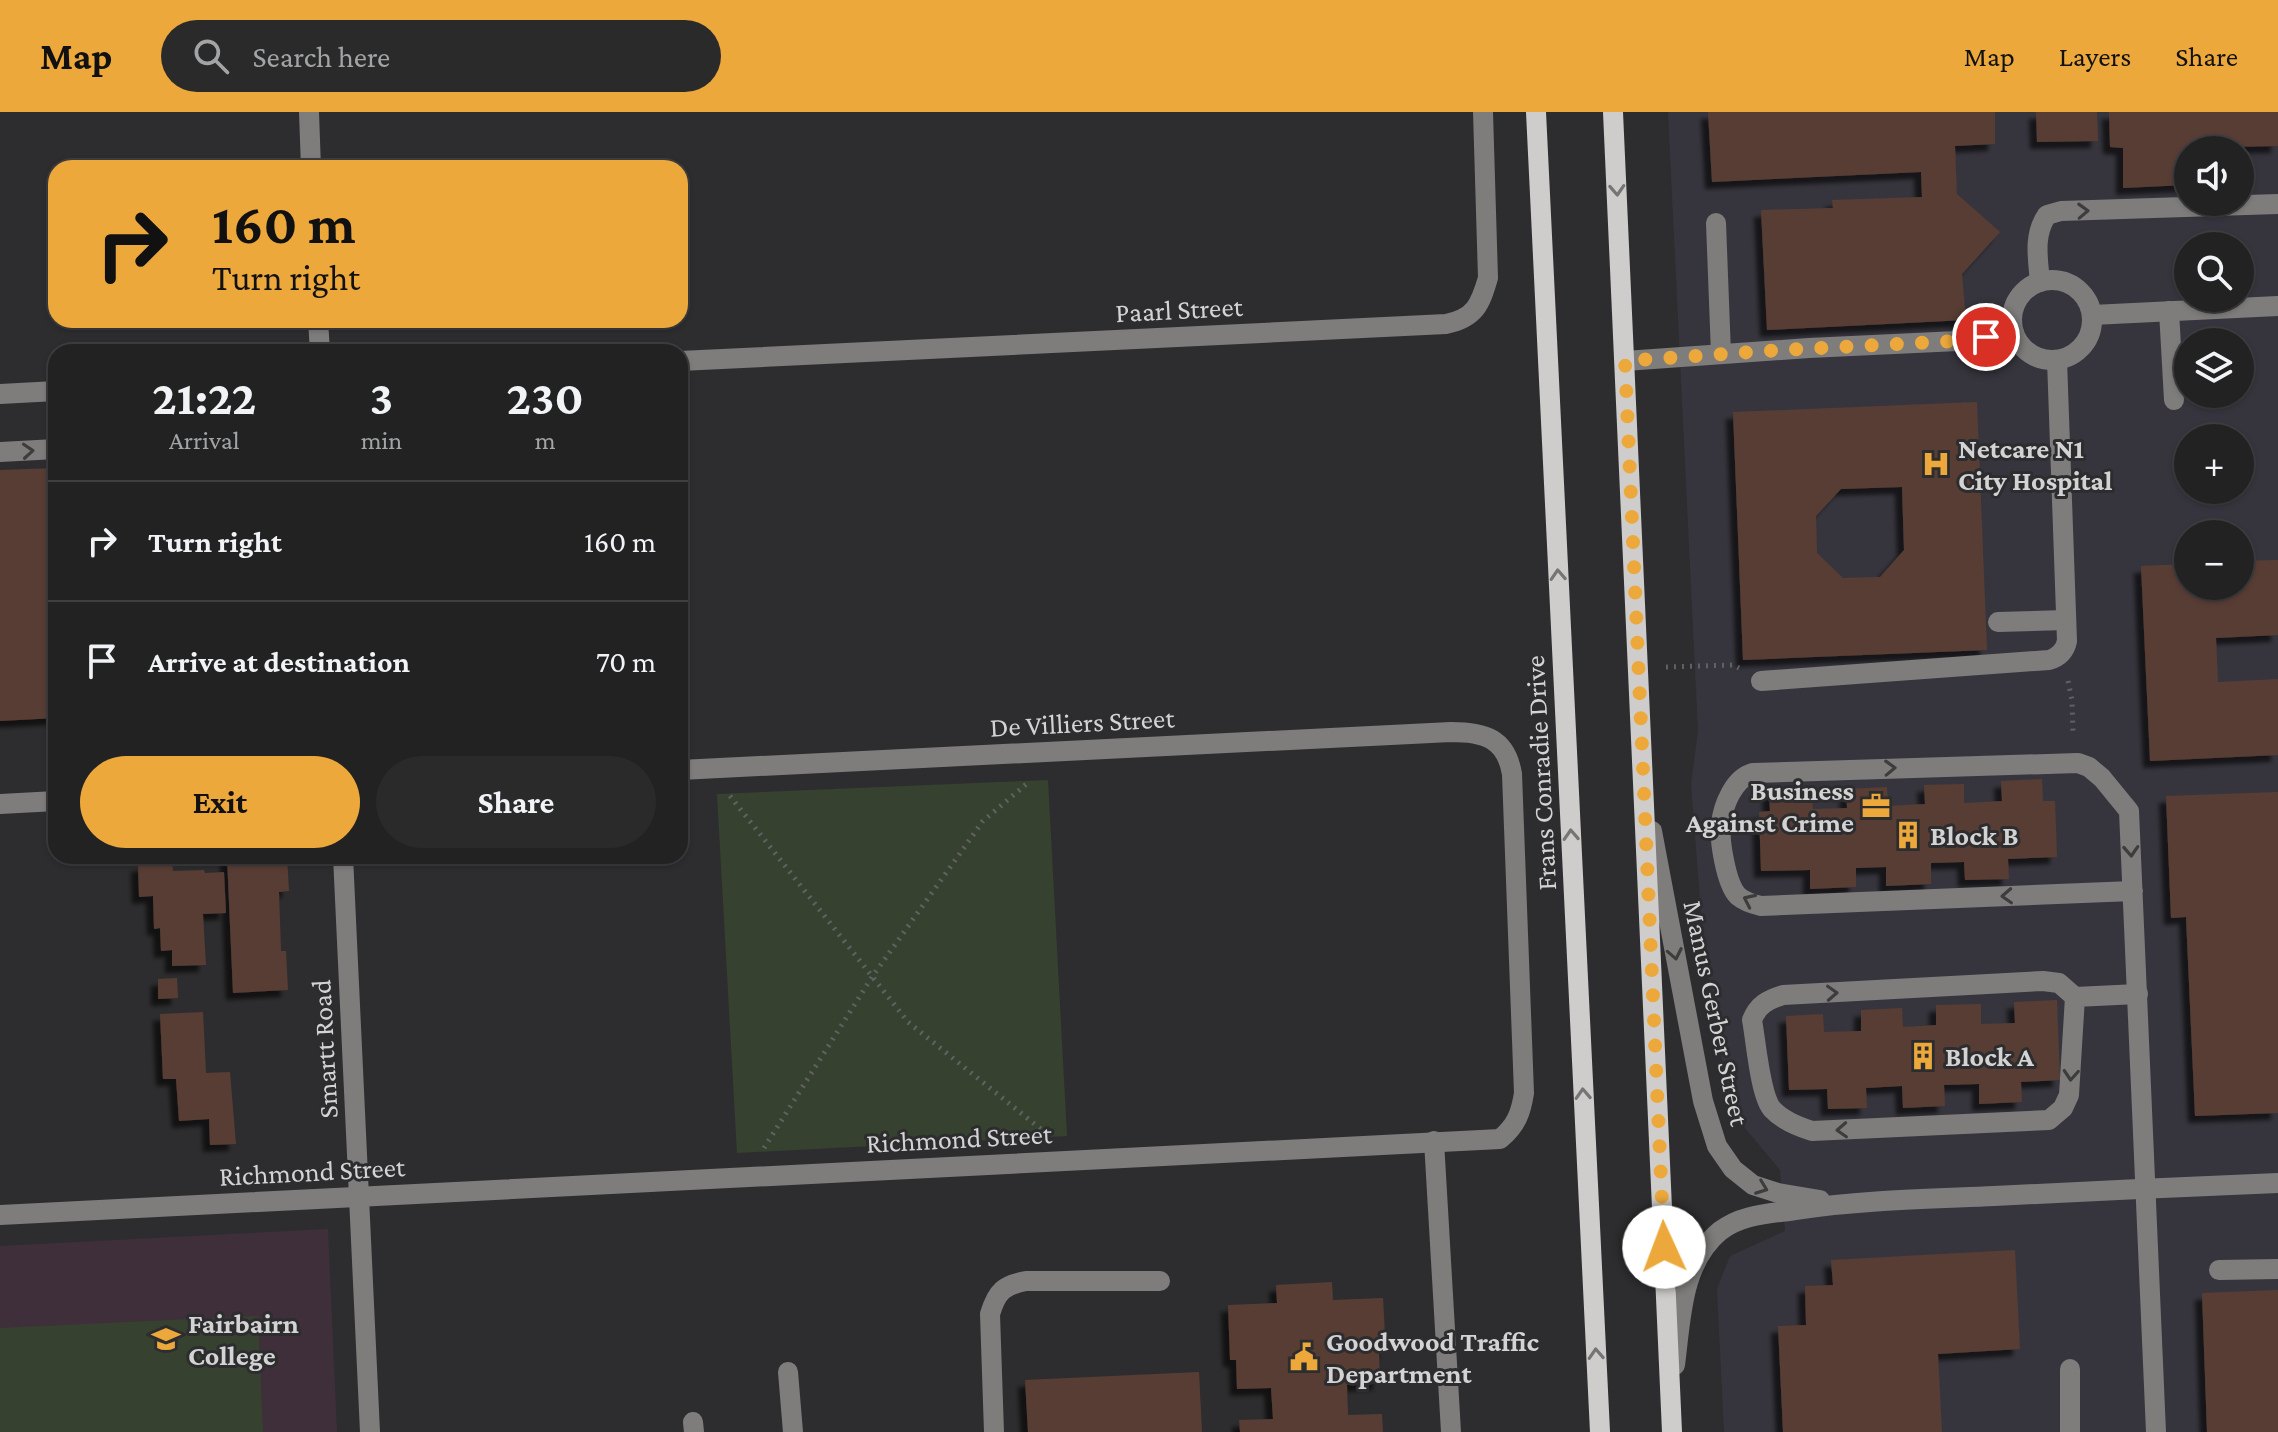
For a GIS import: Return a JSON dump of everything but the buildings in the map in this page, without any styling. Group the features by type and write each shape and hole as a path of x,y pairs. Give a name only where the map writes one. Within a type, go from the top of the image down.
{"main road":[{"name":"Frans Conradie Drive","path":"1536,112 1600,1432"},
{"path":"1613,112 1672,1432"}],"street":[{"path":"309,112 311,160"},
{"name":"Paarl Street","path":"688,361 1461,321 1473,312 1483,297 1488,278 1483,112"},
{"path":"2040,282 2038,235 2047,215 2061,211 2278,204"},
{"path":"1716,223 1721,354"},
{"path":"2061,280 2074,286 2084,295 2090,307 2091,329 2087,339 2070,356 2057,360 2032,355 2014,333 2012,320 2020,296 2030,286 2040,282 2061,280"},
{"path":"2092,315 2278,306"},
{"path":"2169,311 2174,400"},
{"path":"1625,361 1958,341 2014,333"},
{"path":"1761,681 2049,660 2062,653 2067,641 2057,360"},
{"path":"0,394 48,391"},
{"path":"0,452 48,449"},
{"path":"1998,622 2066,620"},
{"name":"De Villiers Street","path":"688,770 1451,732 1486,735"},
{"name":"Richmond Street","path":"0,1215 1500,1139 1511,1131 1517,1121 1524,1093 1512,774 1504,751 1486,735"},
{"path":"2133,891 1761,906 1749,903 1736,894 1727,875 1721,825 1735,786 1745,775 1768,772 2078,763 2089,767 2102,778 2129,811 2133,891 2138,994 2156,1432"},
{"name":"Manus Gerber Street","path":"1645,795 1703,1101 1717,1146 1733,1169 1753,1185 1778,1193 1843,1203"},
{"path":"0,804 48,801"},
{"name":"Smartt Road","path":"343,864 370,1432"},
{"path":"2075,997 2069,1095 2063,1108 2049,1120 1812,1131 1774,1112 1765,1093 1752,1020 1767,999 1783,995 2043,981 2059,983 2075,997 2138,994"},
{"path":"1434,1141 1451,1432"},
{"name":"Manus Gerber Street","path":"1670,1397 1682,1314 1694,1264 1707,1243 1726,1227 1749,1217 1843,1203 2278,1183"},
{"path":"2219,1270 2278,1269"},
{"path":"994,1432 990,1314 994,1299 1001,1290 1026,1281 1160,1281"},
{"path":"2070,1369 2070,1432"},
{"path":"788,1372 793,1432"}],"path":[{"path":"2062,653 2072,700 2074,731 2067,763"},
{"path":"1682,666 1733,665"},
{"path":"764,1148 872,977 983,821 1031,780"},
{"path":"729,796 908,1022 1051,1136"}],"shaded area":[{"path":"1668,112 2278,112 2278,1432 1724,1432 1717,1289 1730,1256 1785,1231 1780,1170 1730,1110 1704,951 1691,784 1698,731"},
{"name":"Fairbairn College","path":"328,1229 337,1432 0,1432 0,1246"}],"green space":[{"path":"1048,780 1067,1136 737,1153 717,794"},
{"path":"258,1316 263,1432 0,1432 0,1328"}],"place":[{"name":"Netcare N1 City Hospital","path":"1936,464"},
{"name":"Business Against Crime","path":"1876,806"},
{"name":"Block B","path":"1908,835"},
{"name":"Block A","path":"1923,1056"},
{"name":"Fairbairn College","path":"166,1339"},
{"name":"Goodwood Traffic Department","path":"1304,1357"}],"route":[{"path":"1664,1247 1625,361 1986,337"}]}
